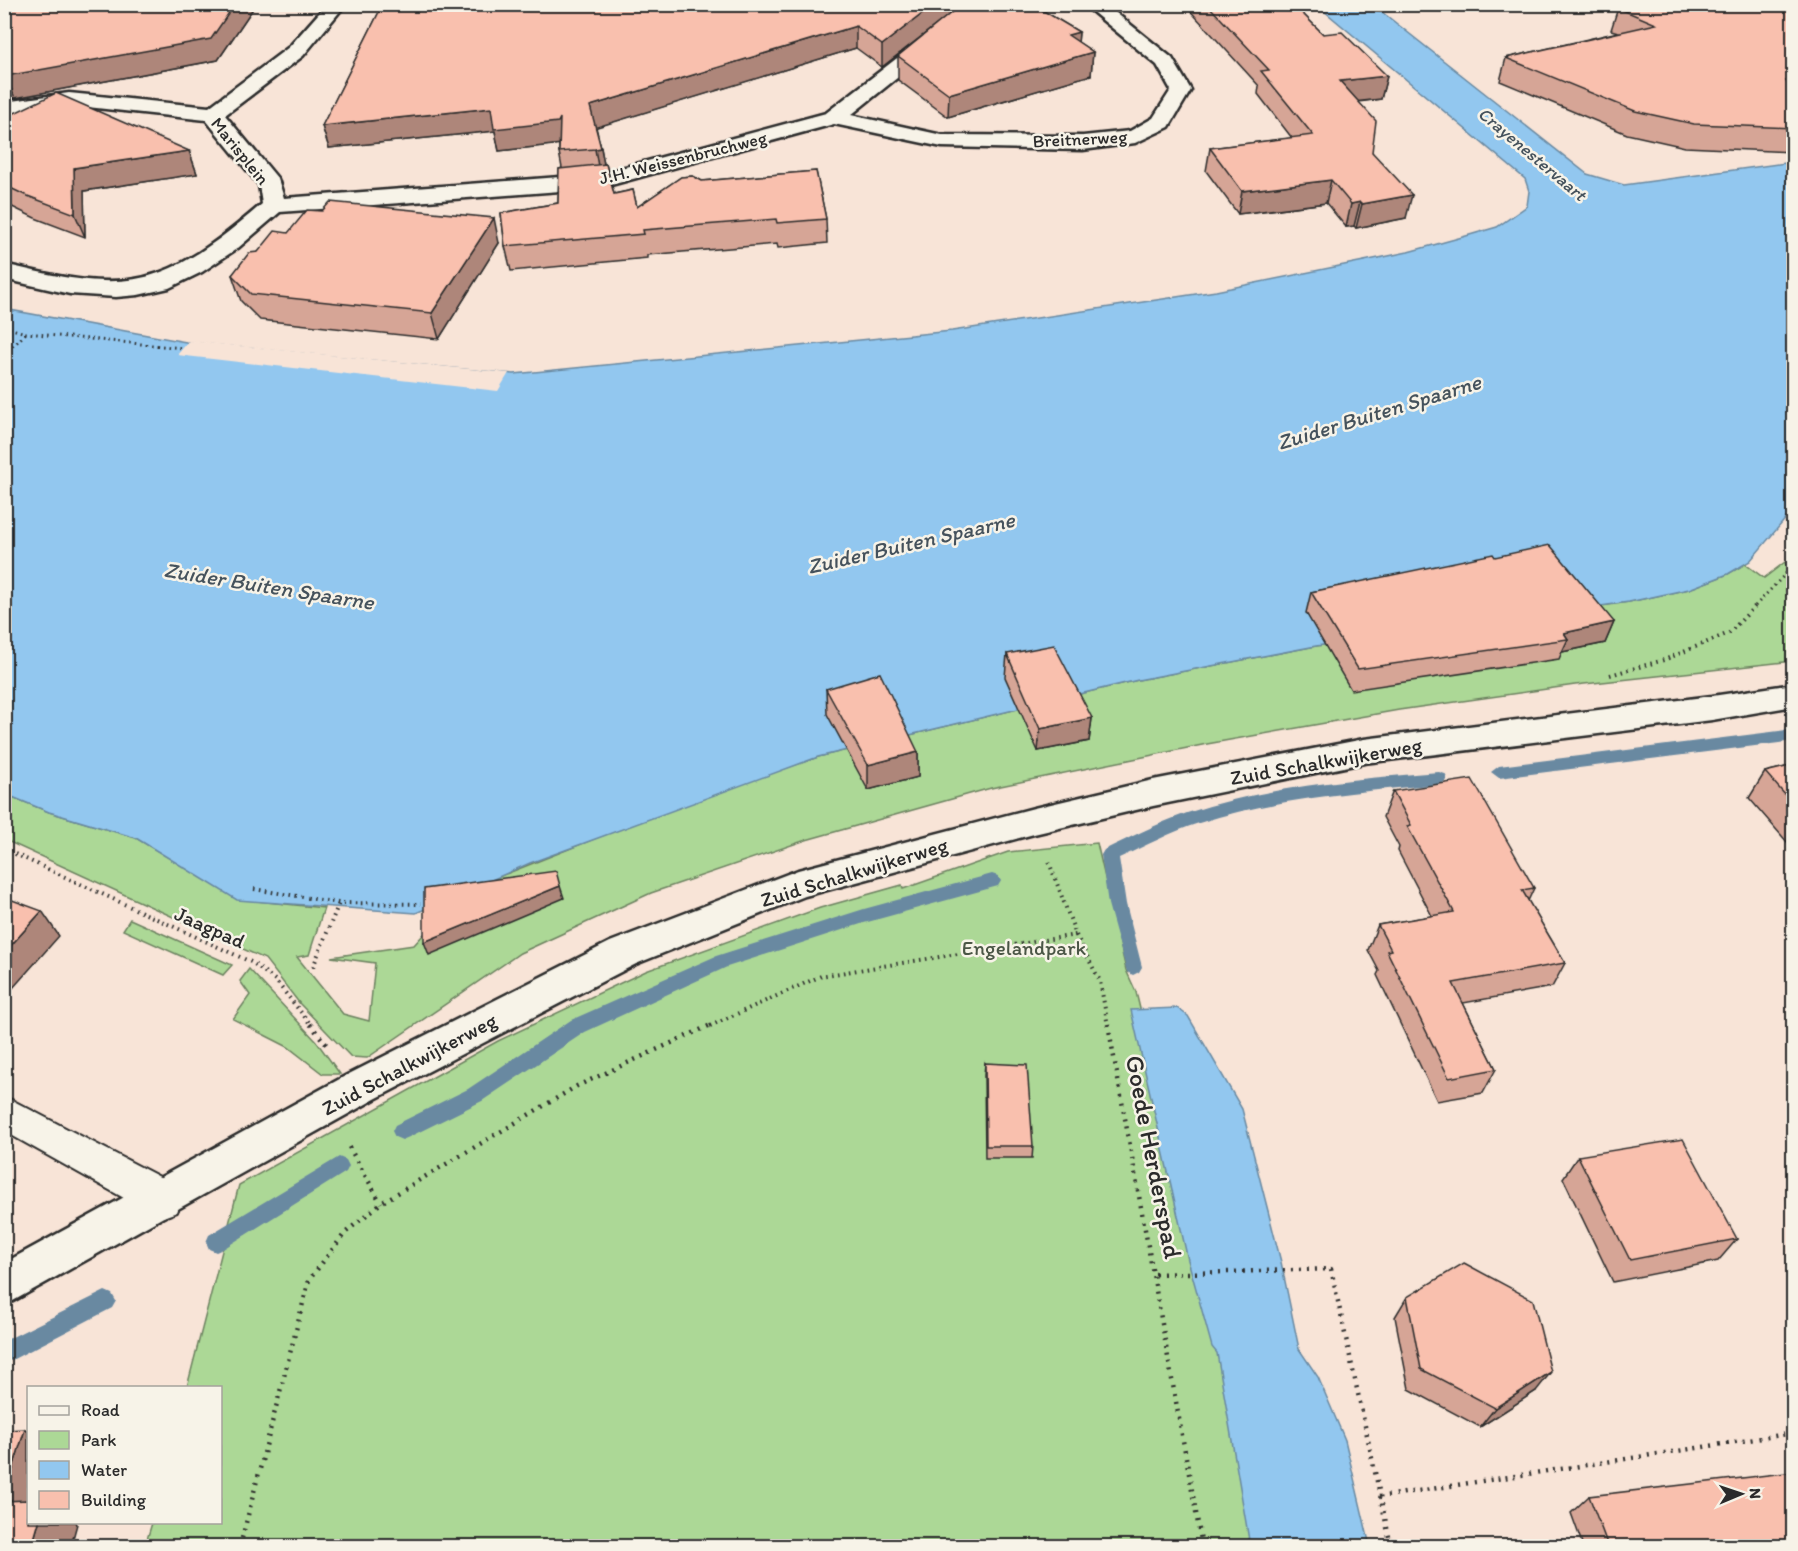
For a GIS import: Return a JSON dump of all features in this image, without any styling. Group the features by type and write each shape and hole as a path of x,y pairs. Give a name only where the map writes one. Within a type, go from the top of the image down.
{"street":[{"path":"213,114 265,79 321,28 337,4"},
{"name":"J.H. Weissenbruchweg","path":"274,206 600,181 834,118 980,4"},
{"name":"Breitnerweg","path":"834,118 942,141 1083,143 1135,137 1161,122 1181,90 1165,62 1092,4"},
{"name":"Marisplein","path":"4,108 69,99 213,114 270,184 274,206 231,242 179,275 128,290 69,287 4,271"},
{"name":"Zuid Schalkwijkerweg","path":"4,1286 361,1087 624,953 798,884 1034,820 1153,793 1364,751 1712,708 1794,695"}],"lane":[{"path":"4,1112 163,1199"}],"path":[{"path":"4,327 26,333 183,348"},
{"path":"5,354 26,333"},
{"path":"1608,676 1664,660 1728,633 1794,565"},
{"name":"Goede Herderspad","path":"1034,820 1076,935 1100,981 1155,1274 1331,1269 1391,1546"},
{"name":"Jaagpad","path":"4,849 253,963 275,980 361,1087"},
{"path":"254,889 339,903 421,904"},
{"path":"313,967 339,903"},
{"path":"240,1546 309,1280 345,1233 381,1203 577,1086 821,976 1076,935"},
{"path":"1155,1274 1202,1546"},
{"path":"1379,1497 1794,1433"}],"green space":[{"path":"1785,562 1793,574 1793,661 1575,685 1399,710 1207,744 991,788 806,840 651,893 520,953 367,1058 351,1057 300,1004 265,959 5,840 5,794 49,812 136,838 237,899 324,908 309,955 297,957 343,1014 369,1021 375,963 331,957 414,945 463,891 662,812 818,757 1138,680 1316,646 1629,602 1689,589 1728,574 1745,564 1764,578"},
{"name":"Engelandpark","path":"1097,843 1126,970 1136,992 1225,1364 1256,1546 145,1546 152,1524 222,1524 222,1386 187,1386 239,1185 498,1041 646,971 820,908 902,885 903,889 1008,852"},
{"path":"130,919 232,965 223,975 123,930"},
{"path":"249,969 316,1041 340,1074 323,1074 288,1047 233,1019 250,995 240,981"}],"water":[{"path":"1317,5 1373,5 1587,174 1624,185 1793,162 1793,510 1750,561 1728,574 1689,589 1629,602 1316,646 1138,680 818,757 530,863 416,913 237,900 136,838 49,812 5,794 4,309 186,342 514,374 952,331 1216,291 1408,252 1497,227 1527,206 1529,191 1525,179"},
{"path":"1177,1008 1188,1016 1242,1109 1281,1262 1299,1349 1318,1377 1345,1440 1370,1546 1250,1546 1217,1353 1212,1347 1188,1260 1131,1010"}],"pier":[{"path":"189,341 509,373 498,391 177,355"}],"building":[{"path":"4,4 235,4 211,39 4,76"},
{"path":"383,4 935,4 882,45 856,26 590,106 601,148 559,152 560,118 558,122 494,129 491,108 322,126"},
{"path":"962,4 1032,4 1079,32 1068,35 1093,52 949,94 898,56"},
{"path":"1207,4 1293,4 1323,34 1342,32 1387,76 1340,81 1376,121 1372,152 1412,195 1351,204 1331,180 1242,191 1210,148 1313,135 1261,71 1269,70"},
{"path":"1624,4 1794,4 1794,79 1786,81 1794,96 1794,128 1694,124 1635,111 1506,58 1656,24 1618,8"},
{"path":"56,93 189,151 74,168 75,214 25,195 4,185 4,118"},
{"path":"606,164 614,194 633,190 637,207 681,177 693,176 702,181 816,171 826,219 777,223 776,219 643,230 644,234 505,246 501,213 558,203 559,169"},
{"path":"330,202 494,218 432,313 251,294 232,275 249,253 258,252 275,231 288,233 307,210 322,211"},
{"path":"1550,545 1614,622 1564,633 1568,639 1358,669 1311,592 1493,554 1495,557"},
{"path":"1054,645 1092,718 1040,729 1007,654"},
{"path":"880,673 918,752 868,765 826,689"},
{"path":"1794,765 1794,805 1765,772"},
{"path":"1472,779 1534,888 1522,890 1565,963 1453,983 1496,1069 1449,1078 1387,951 1391,950 1378,925 1454,912 1407,826 1411,825 1393,791"},
{"path":"556,871 560,886 424,942 424,889"},
{"path":"4,897 42,911 4,953"},
{"path":"985,1063 1027,1065 1033,1146 986,1146"},
{"path":"1683,1139 1737,1239 1630,1260 1578,1156"},
{"path":"1464,1263 1533,1300 1551,1372 1495,1408 1421,1369 1407,1297"},
{"path":"25,1429 4,1497 4,1430"},
{"path":"1794,1472 1794,1546 1608,1546 1589,1496"},
{"path":"27,1500 27,1524 38,1524 32,1546 4,1546 4,1501"}],"waterway":[{"path":"1499,772 1794,735"},
{"path":"1133,967 1117,904 1110,855 1182,822 1264,800 1439,778"},
{"path":"402,1131 475,1095 578,1026 722,961 864,916 992,881"},
{"path":"216,1242 339,1166"},
{"path":"4,1353 105,1301"}],"water label":[{"name":"Crayenestervaart","path":"1532,154"},
{"name":"Zuider Buiten Spaarne","path":"1379,412"},
{"name":"Zuider Buiten Spaarne","path":"911,543"},
{"name":"Zuider Buiten Spaarne","path":"269,586"}]}
